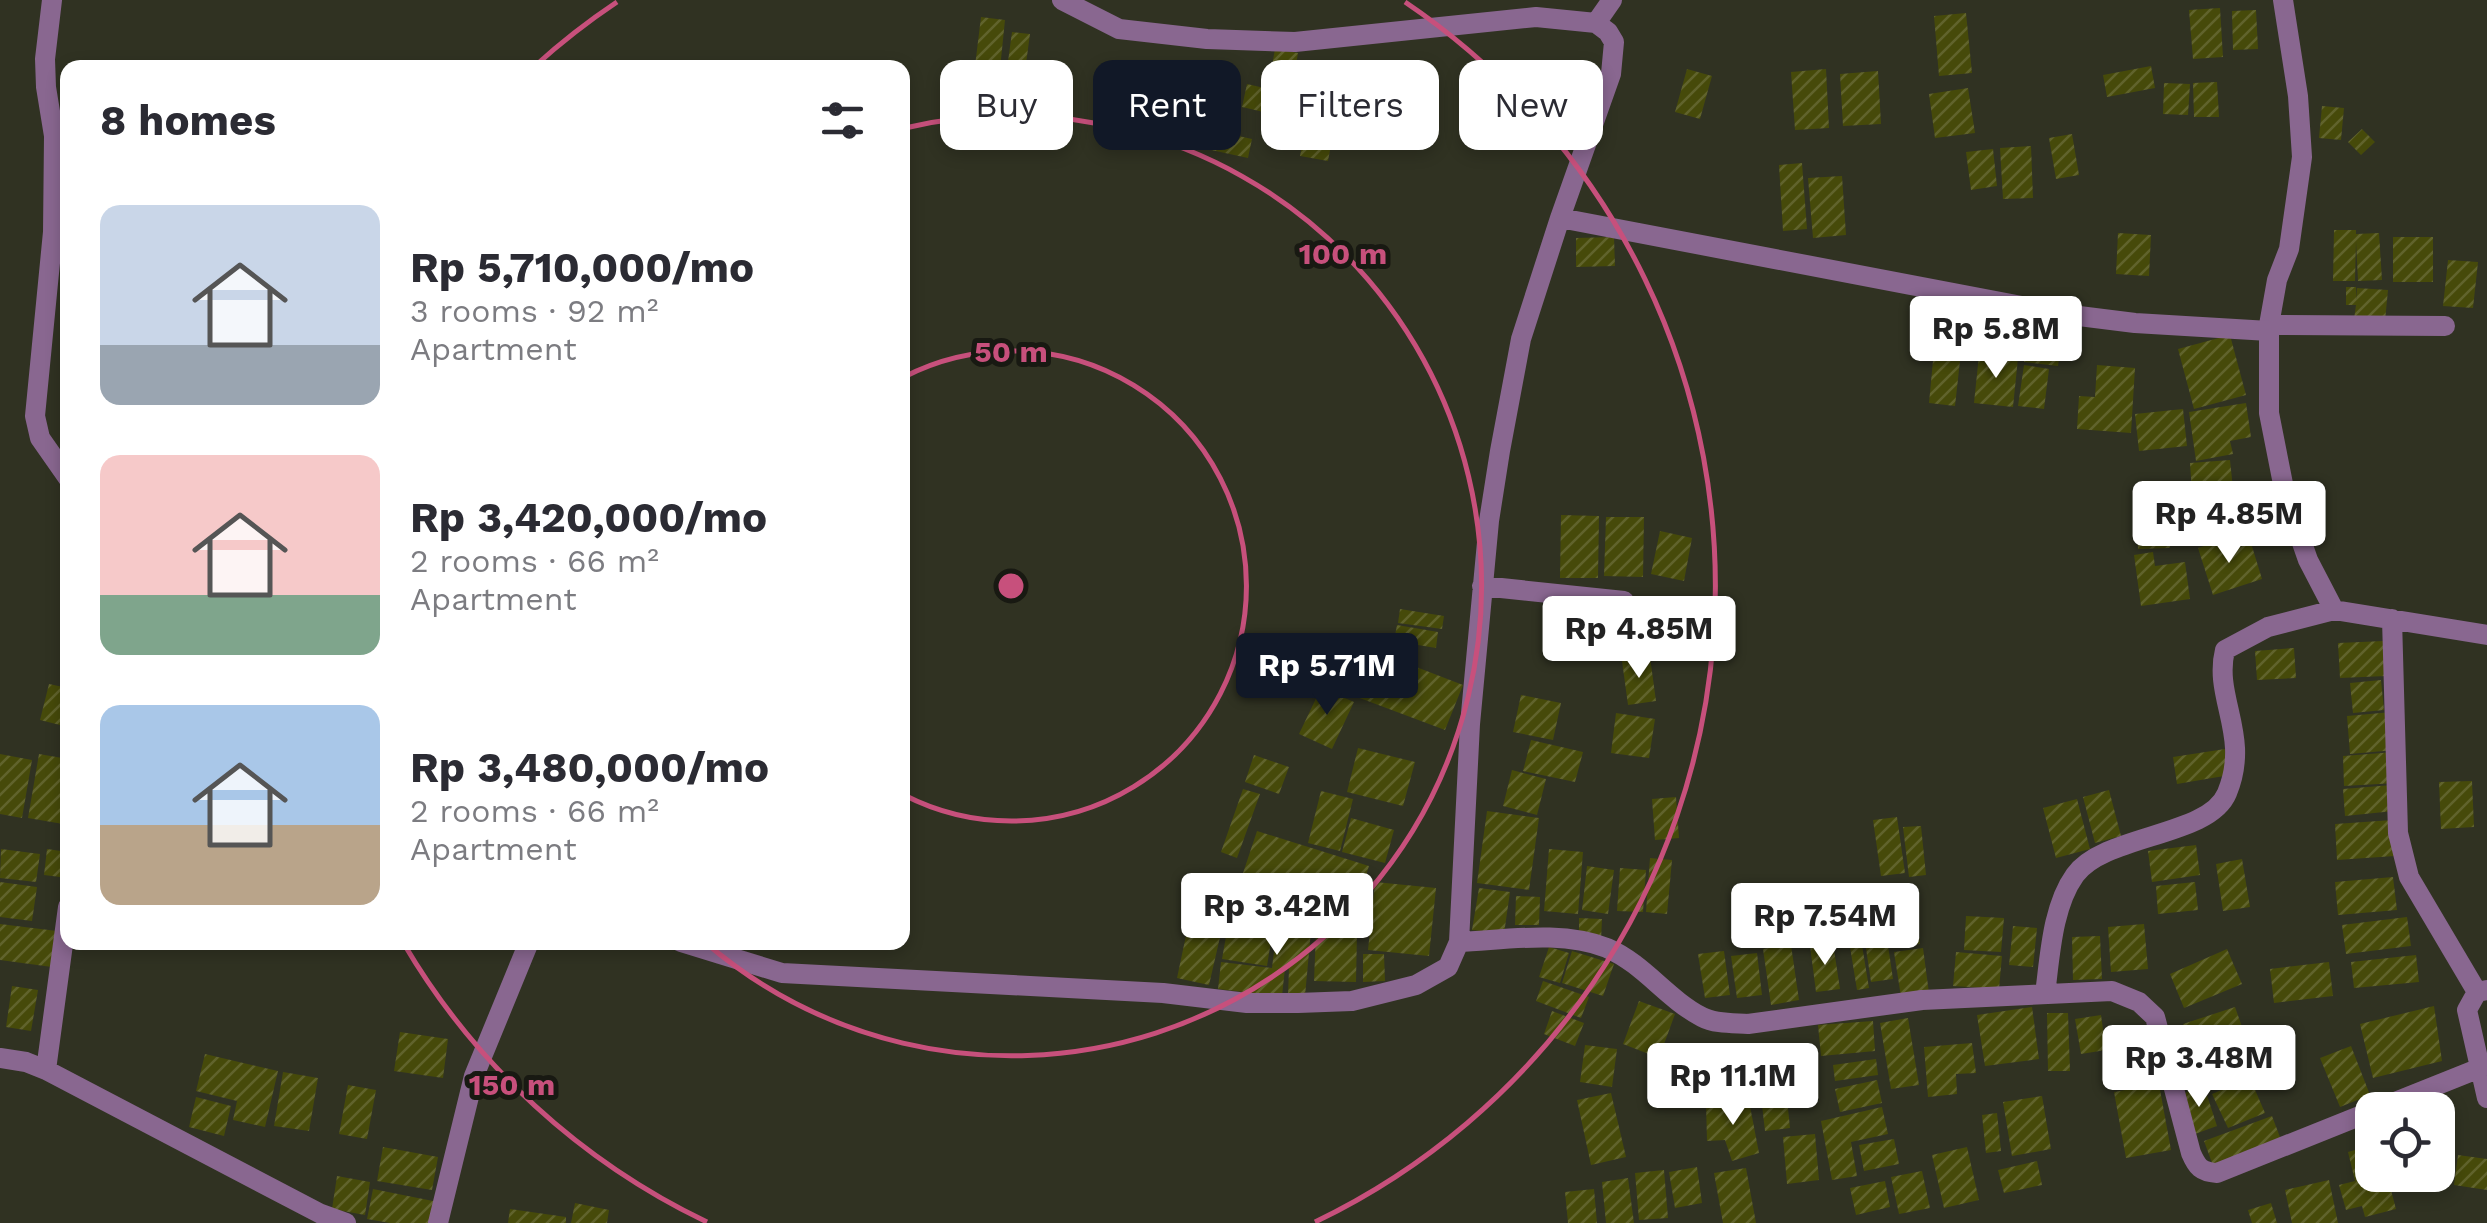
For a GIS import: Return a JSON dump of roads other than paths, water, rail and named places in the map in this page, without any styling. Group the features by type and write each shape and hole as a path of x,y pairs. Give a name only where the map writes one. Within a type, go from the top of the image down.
{"street":[{"path":"52,0 45,60 54,136 52,246 35,416 40,438 60,467"},
{"path":"707,950 782,973 1298,1003 1352,1002 1416,985 1448,967 1459,942 1470,724 1482,586 1500,451 1522,339 1615,59 1614,42 1596,23 1536,18 1295,42 1208,40 1119,29 1062,0"},
{"path":"1596,23 1612,0"},
{"path":"2283,0 2298,96 2302,157 2289,249 2277,280 2269,328 2269,413 2285,494 2308,560 2334,610"},
{"path":"1560,218 2063,314 2136,323 2269,328 2445,326"},
{"path":"1482,586 1624,601"},
{"path":"2045,994 2066,892 2091,858 2174,829 2211,811 2226,797 2237,755 2222,675 2224,650 2268,627 2334,610 2487,635"},
{"path":"2392,620 2398,832 2409,877 2482,991 2467,1010 2487,1098"},
{"path":"1459,942 1556,938 1606,948 1644,970 1704,1019 1726,1023 1761,1022 1922,1000 2112,991 2139,1002 2155,1017 2190,1153 2197,1168 2206,1172 2218,1173 2355,1119"},
{"path":"46,1070 62,950"},
{"path":"438,1223 474,1076 526,950"},
{"path":"0,1058 46,1070 319,1219 346,1223"},
{"path":"2421,1092 2480,1068"}]}
